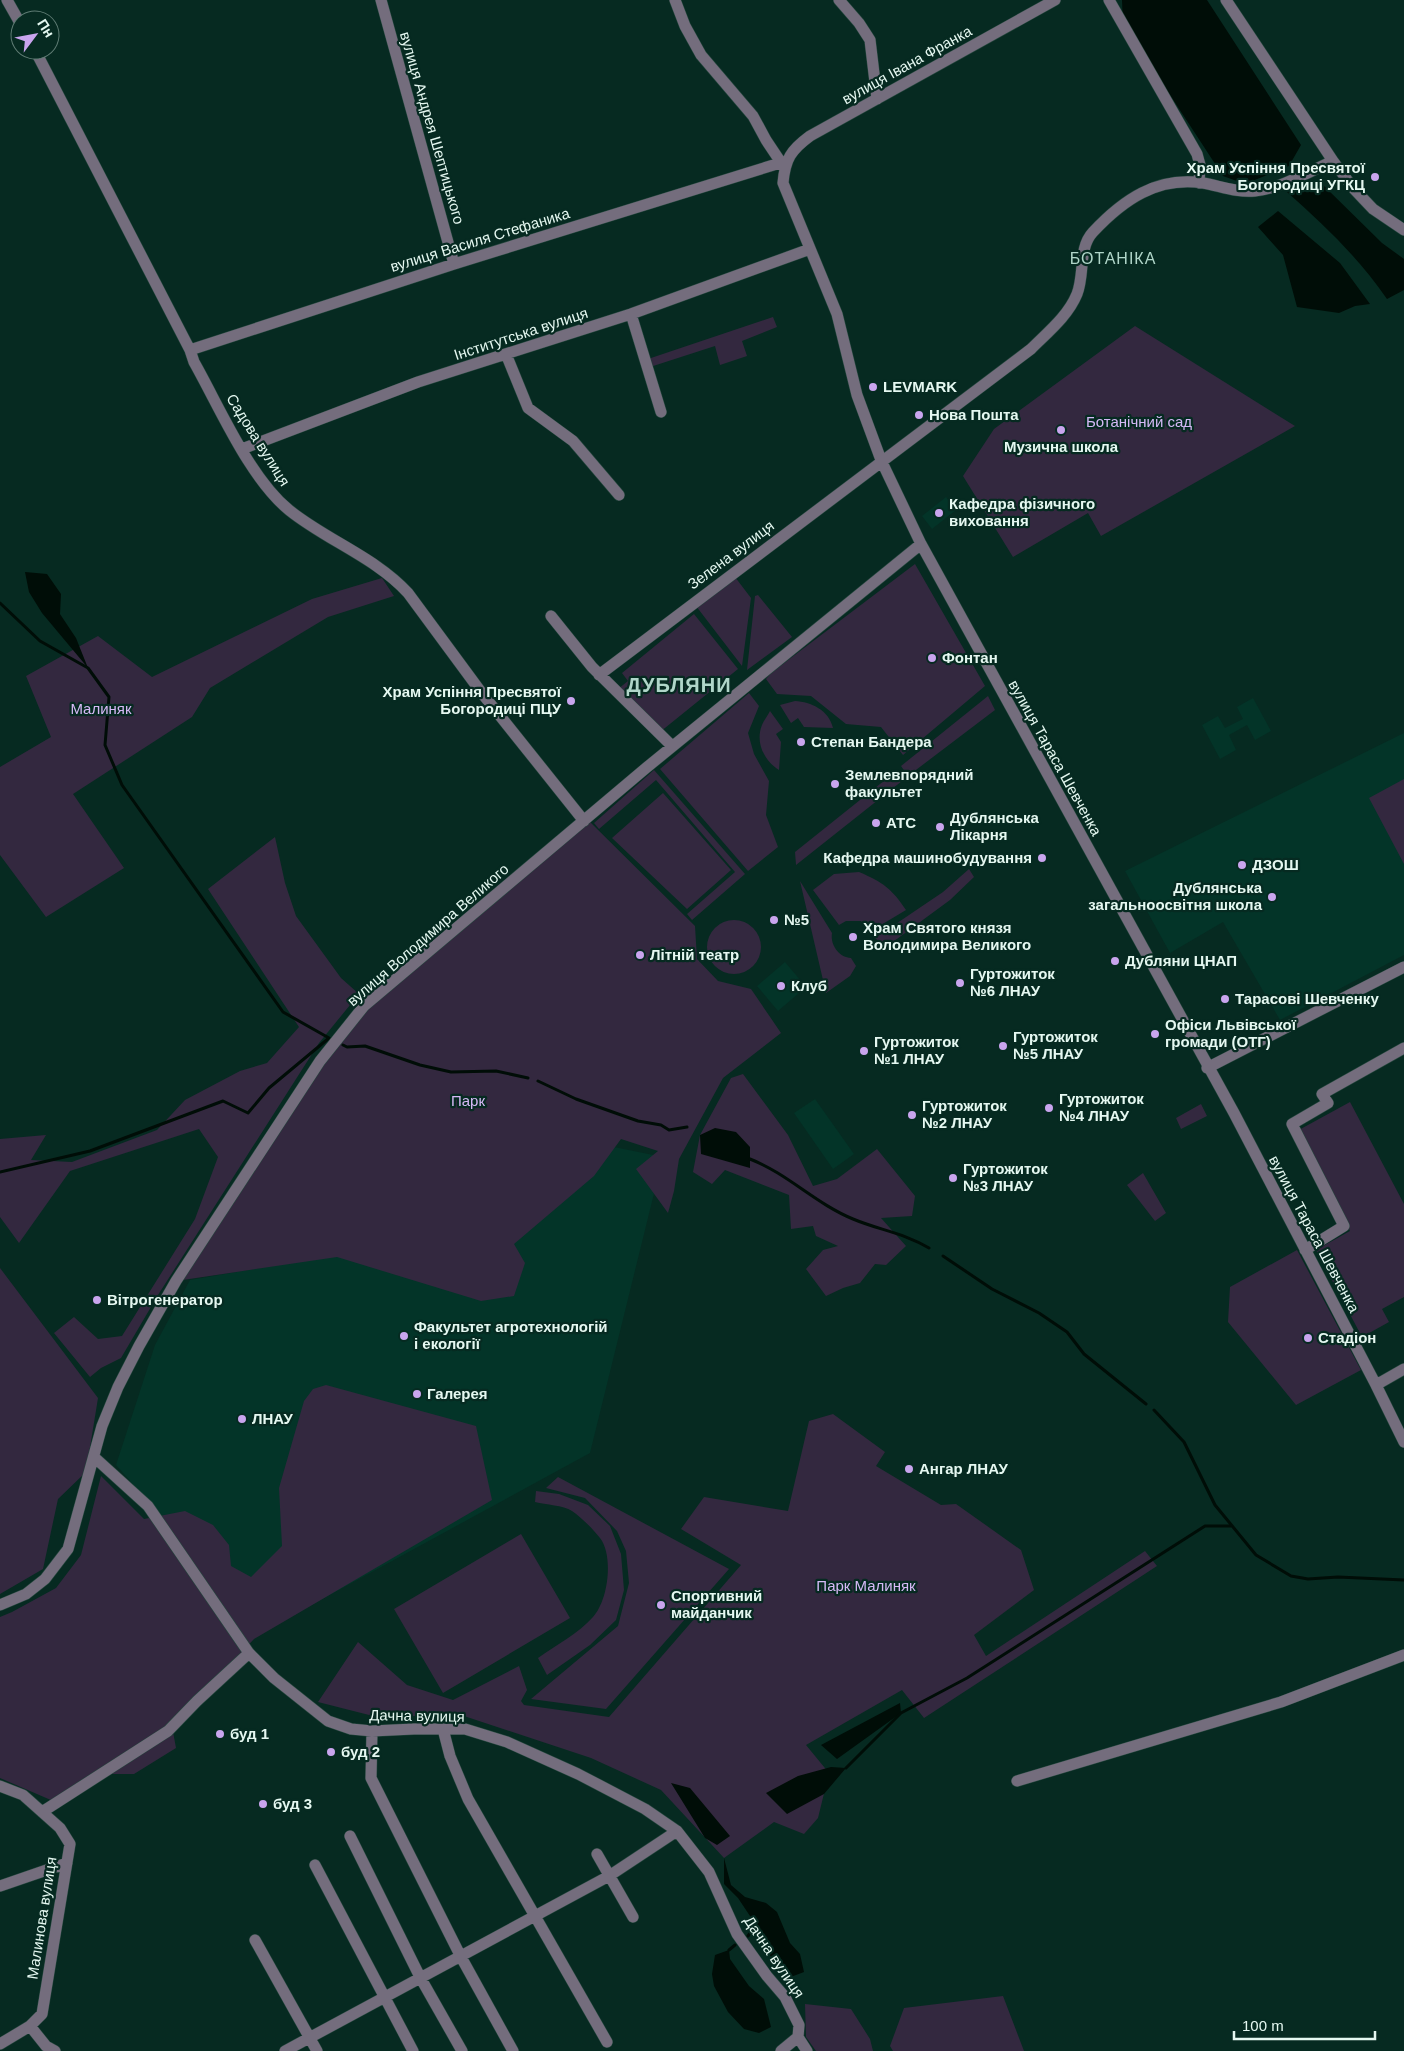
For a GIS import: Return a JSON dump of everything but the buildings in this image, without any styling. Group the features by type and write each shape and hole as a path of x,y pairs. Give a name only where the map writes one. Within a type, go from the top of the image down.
{"street":[{"name":"вулиця Андрея Шептицького","path":"380,0 454,264"},
{"path":"675,0 685,26 701,55 753,116 782,165"},
{"path":"839,0 859,23 870,40 877,99"},
{"name":"вулиця Івана Франка","path":"782,165 804,141 1055,0"},
{"path":"1109,0 1197,154 1200,165 1199,183"},
{"path":"1226,0 1333,161 1354,189 1373,209 1404,230"},
{"name":"Садова вулиця","path":"40,60 190,350 194,362 242,450 266,486 290,510 324,535 394,578 481,692 584,821"},
{"name":"Зелена вулиця","path":"599,675 881,460 1031,349 1064,316 1078,293 1087,241 1108,218 1142,192 1169,183 1199,183 1237,190 1258,191 1268,189 1333,161"},
{"name":"вулиця Василя Стефаника","path":"190,350 454,264 782,165"},
{"name":"вулиця Тараса Шевченка","path":"782,165 783,183 837,314 857,395 881,460 921,544 1207,1068 1234,1113 1404,1442"},
{"name":"Інститутська вулиця","path":"242,450 418,382 630,314 810,249"},
{"path":"630,314 661,412"},
{"path":"506,354 528,408 573,441 619,496"},
{"name":"вулиця Володимира Великого","path":"0,1605 26,1594 45,1579 68,1549 102,1426 118,1387 176,1281 320,1061 364,1006 672,746 921,544"},
{"path":"551,616 599,675 672,746"},
{"path":"1207,1068 1404,967"},
{"path":"1305,1250 1344,1226 1292,1124 1328,1103 1322,1094 1404,1048"},
{"path":"1376,1385 1404,1368"},
{"name":"Дачна вулиця","path":"94,1457 148,1506 249,1653 274,1678 328,1721 351,1729 372,1731 465,1729 507,1742 578,1774 646,1809 678,1831 709,1872 737,1934 767,1976 785,1997 799,2024 798,2037 807,2051"},
{"path":"42,1812 168,1731 249,1653"},
{"path":"1016,1781 1281,1702 1404,1655"},
{"path":"443,1729 450,1756 468,1799 536,1915 606,2042"},
{"path":"372,1731 371,1778 461,1957 513,2051"},
{"name":"Малинова вулиця","path":"0,1786 23,1795 60,1828 70,1844 42,2014 30,2026"},
{"path":"285,2051 609,1876 678,1831"},
{"path":"350,1836 420,1977 462,2051"},
{"path":"597,1854 633,1917"},
{"path":"0,1886 67,1863"},
{"path":"315,1865 412,2051"},
{"path":"255,1940 317,2051"},
{"path":"0,2044 30,2026 46,2046 55,2051"},
{"path":"781,2051 798,2037"}],"shaded area":[{"path":"1122,0 1207,0 1301,145 1289,166 1245,184 1223,176 1123,23"},
{"path":"1301,183 1323,185 1382,243 1404,259 1404,290 1387,299 1340,242 1287,192"},
{"path":"1278,211 1340,263 1370,304 1355,306 1339,313 1297,307 1283,255 1258,227"},
{"name":"Кафедра фізичного виховання","path":"946,497 956,510 932,529 922,516"},
{"path":"25,572 47,574 61,594 60,614 76,638 88,668 42,613 29,592"},
{"path":"1253,698 1271,731 1255,740 1247,725 1229,735 1236,750 1220,759 1202,725 1218,716 1225,728 1243,719 1237,707"},
{"name":"Дублянська загальноосвітня школа","path":"1404,733 1404,955 1280,1020 1223,922 1170,953 1125,871"},
{"name":"Клуб","path":"785,962 806,987 778,1011 757,986"},
{"path":"815,1099 854,1154 833,1169 794,1113"},
{"path":"516,1127 663,1157 590,1453 251,1638 175,1532 116,1465 155,1345 190,1280 341,1254"},
{"path":"715,1128 736,1132 750,1147 750,1168 701,1154 700,1135"},
{"path":"900,1703 901,1713 837,1759 821,1745"},
{"path":"831,1767 846,1768 824,1794 787,1814 766,1793 798,1776"},
{"path":"671,1783 690,1788 730,1836 717,1845 705,1838"},
{"path":"724,1858 731,1885 745,1897 766,1903 777,1912 790,1943 800,1954 804,1972 788,1978 769,1954 756,1925 738,1898 724,1884"},
{"path":"729,1950 730,1959 749,1986 764,1999 771,2027 759,2033 744,2029 728,2012 714,1986 712,1974 715,1955"}],"green space":[{"path":"773,317 777,327 742,341 747,356 720,365 715,346 647,368 645,360"},
{"name":"Ботанічний сад","path":"1135,326 1295,426 1101,536 1088,513 1013,557 963,476 994,429"},
{"path":"915,564 985,686 903,755 881,727 846,724 811,696 777,694 766,679 771,673"},
{"path":"735,577 751,598 742,666 696,606"},
{"name":"Малиняк","path":"382,578 394,596 328,617 210,688 192,717 73,794 124,868 46,917 0,855 0,767 51,737 26,676 98,636 152,677 312,599"},
{"path":"758,595 792,637 747,670 755,596"},
{"path":"694,614 738,669 660,732 618,689 628,681 622,673"},
{"path":"749,693 759,706 748,733 754,754 769,781 766,815 778,847 748,871 660,769"},
{"path":"988,696 995,710 908,776 901,766"},
{"path":"795,701 807,703 818,708 828,716 833,728 804,727 798,718 791,723 780,705"},
{"path":"770,711 783,729 776,734 781,742 779,770 769,762 760,744 760,731"},
{"path":"654,770 745,874 692,920 687,914 735,872 656,780 599,829 594,823"},
{"path":"895,772 902,781 796,865 795,852"},
{"path":"1404,779 1404,864 1369,798"},
{"path":"663,793 731,870 687,909 612,838"},
{"name":"Парк","path":"587,819 695,926 697,959 718,981 751,989 781,1033 723,1078 679,1159 668,1213 636,1169 658,1151 621,1139 594,1176 514,1244 525,1263 514,1296 481,1301 337,1257 176,1281 364,1006"},
{"path":"275,837 285,883 296,916 341,978 359,994 319,1043 158,1295 121,1358 101,1368 90,1377 54,1333 74,1317 98,1339 122,1336 195,1219 218,1157 199,1129 70,1171 19,1243 0,1217 0,1139 46,1135 31,1160 72,1162 157,1130 185,1100 240,1071 267,1063 299,1027 208,889"},
{"path":"969,869 974,877 950,900 886,947 875,938 943,892"},
{"path":"859,872 886,887 906,910 871,931 861,921 846,921 839,925 813,890 834,874"},
{"path":"800,881 832,933 832,942 836,950 851,958 856,966 850,976 826,993"},
{"path":"734,920 744,922 753,928 759,937 761,947 759,957 753,966 744,972 734,974 724,972 715,966 709,957 707,947 709,937 715,928 724,922"},
{"path":"743,1074 788,1135 813,1186 837,1179 877,1149 915,1196 912,1216 881,1218 906,1246 886,1265 875,1264 860,1283 826,1296 806,1269 823,1250 838,1246 816,1236 813,1226 791,1229 789,1195 725,1170 712,1184 693,1172 700,1135 731,1078"},
{"path":"1350,1102 1404,1204 1404,1297 1382,1309 1389,1322 1362,1337 1316,1250 1350,1231 1297,1131"},
{"path":"1201,1104 1207,1116 1181,1129 1176,1118"},
{"path":"1143,1173 1166,1213 1155,1221 1127,1185"},
{"path":"1297,1250 1361,1370 1296,1405 1228,1322 1230,1287"},
{"path":"0,1268 98,1398 86,1472 58,1499 43,1569 0,1594"},
{"path":"326,1385 476,1426 492,1500 254,1639 172,1726 176,1748 134,1774 103,1774 60,1804 0,1778 0,1617 56,1588 81,1555 101,1476 144,1519 185,1511 213,1525 229,1545 231,1566 251,1577 282,1546 279,1488 304,1401 313,1389"},
{"name":"Парк Малиняк","path":"833,1414 885,1452 876,1466 941,1505 956,1504 1021,1550 1034,1590 974,1635 986,1656 1145,1551 1157,1566 924,1718 902,1690 806,1745 829,1773 818,1818 804,1834 774,1822 724,1858 661,1790 591,1758 464,1716 373,1716 318,1702 358,1642 407,1685 453,1700 519,1666 527,1690 521,1701 524,1705 609,1717 741,1565 681,1529 704,1497 788,1511 809,1421"},
{"name":"Спортивний майданчик","path":"558,1477 729,1569 606,1709 531,1699 618,1626 629,1583 626,1551 617,1531 585,1498 546,1488"},
{"path":"536,1491 559,1494 588,1505 610,1526 621,1554 624,1590 616,1620 590,1645 547,1675 538,1658 574,1634 593,1617 598,1610 605,1590 608,1567 604,1546 600,1538 590,1527 579,1516 568,1509 535,1502"},
{"path":"521,1534 570,1618 443,1693 394,1609"},
{"path":"1003,1996 1024,2051 893,2051 890,2046 904,2008"},
{"path":"805,2004 851,2009 870,2039 873,2051 816,2051 806,2037"}],"waterway":[{"path":"0,603 40,641 88,668 109,697 105,745 122,785 283,1012 329,1038 269,1088 248,1113 223,1101 90,1151 0,1172"},
{"path":"343,1045 347,1047 365,1046 420,1065 451,1072 496,1071 528,1078"},
{"path":"538,1081 576,1099 638,1121 661,1125 669,1130 687,1127"},
{"path":"750,1159 764,1165 840,1213 863,1223 901,1235 929,1248"},
{"path":"943,1256 992,1289 1039,1313 1067,1332 1084,1354 1146,1404"},
{"path":"1154,1410 1184,1442 1215,1505 1256,1555 1291,1576 1308,1579 1338,1577 1404,1580"},
{"path":"846,1768 901,1713 967,1678 1205,1526 1231,1526"},
{"path":"748,1936 756,1925"},
{"path":"729,1950 735,1945"}],"place":[{"name":"Храм Успіння Пресвятої Богородиці УГКЦ","path":"1375,177"},
{"name":"LEVMARK","path":"873,387"},
{"name":"Нова Пошта","path":"919,415"},
{"name":"Музична школа","path":"1061,430"},
{"name":"Кафедра фізичного виховання","path":"939,513"},
{"name":"Фонтан","path":"932,658"},
{"name":"Храм Успіння Пресвятої Богородиці ПЦУ","path":"571,701"},
{"name":"Степан Бандера","path":"801,742"},
{"name":"Землевпорядний факультет","path":"835,784"},
{"name":"АТС","path":"876,823"},
{"name":"Дублянська Лікарня","path":"940,827"},
{"name":"Кафедра машинобудування","path":"1042,858"},
{"name":"ДЗОШ","path":"1242,865"},
{"name":"Дублянська загальноосвітня школа","path":"1272,897"},
{"name":"№5","path":"774,920"},
{"name":"Храм Святого князя Володимира Великого","path":"853,937"},
{"name":"Літній театр","path":"640,955"},
{"name":"Дубляни ЦНАП","path":"1115,961"},
{"name":"Гуртожиток №6 ЛНАУ","path":"960,983"},
{"name":"Клуб","path":"781,986"},
{"name":"Тарасові Шевченку","path":"1225,999"},
{"name":"Офіси Львівської громади (ОТГ)","path":"1155,1034"},
{"name":"Гуртожиток №5 ЛНАУ","path":"1003,1046"},
{"name":"Гуртожиток №1 ЛНАУ","path":"864,1051"},
{"name":"Гуртожиток №4 ЛНАУ","path":"1049,1108"},
{"name":"Гуртожиток №2 ЛНАУ","path":"912,1115"},
{"name":"Гуртожиток №3 ЛНАУ","path":"953,1178"},
{"name":"Вітрогенератор","path":"97,1300"},
{"name":"Факультет агротехнологій і екології","path":"404,1336"},
{"name":"Стадіон","path":"1308,1338"},
{"name":"Галерея","path":"417,1394"},
{"name":"ЛНАУ","path":"242,1419"},
{"name":"Ангар ЛНАУ","path":"909,1469"},
{"name":"Спортивний майданчик","path":"661,1605"},
{"name":"буд 1","path":"220,1734"},
{"name":"буд 2","path":"331,1752"},
{"name":"буд 3","path":"263,1804"}],"district":[{"name":"БОТАНІКА","path":"1113,258"},
{"name":"ДУБЛЯНИ","path":"679,685"}]}
